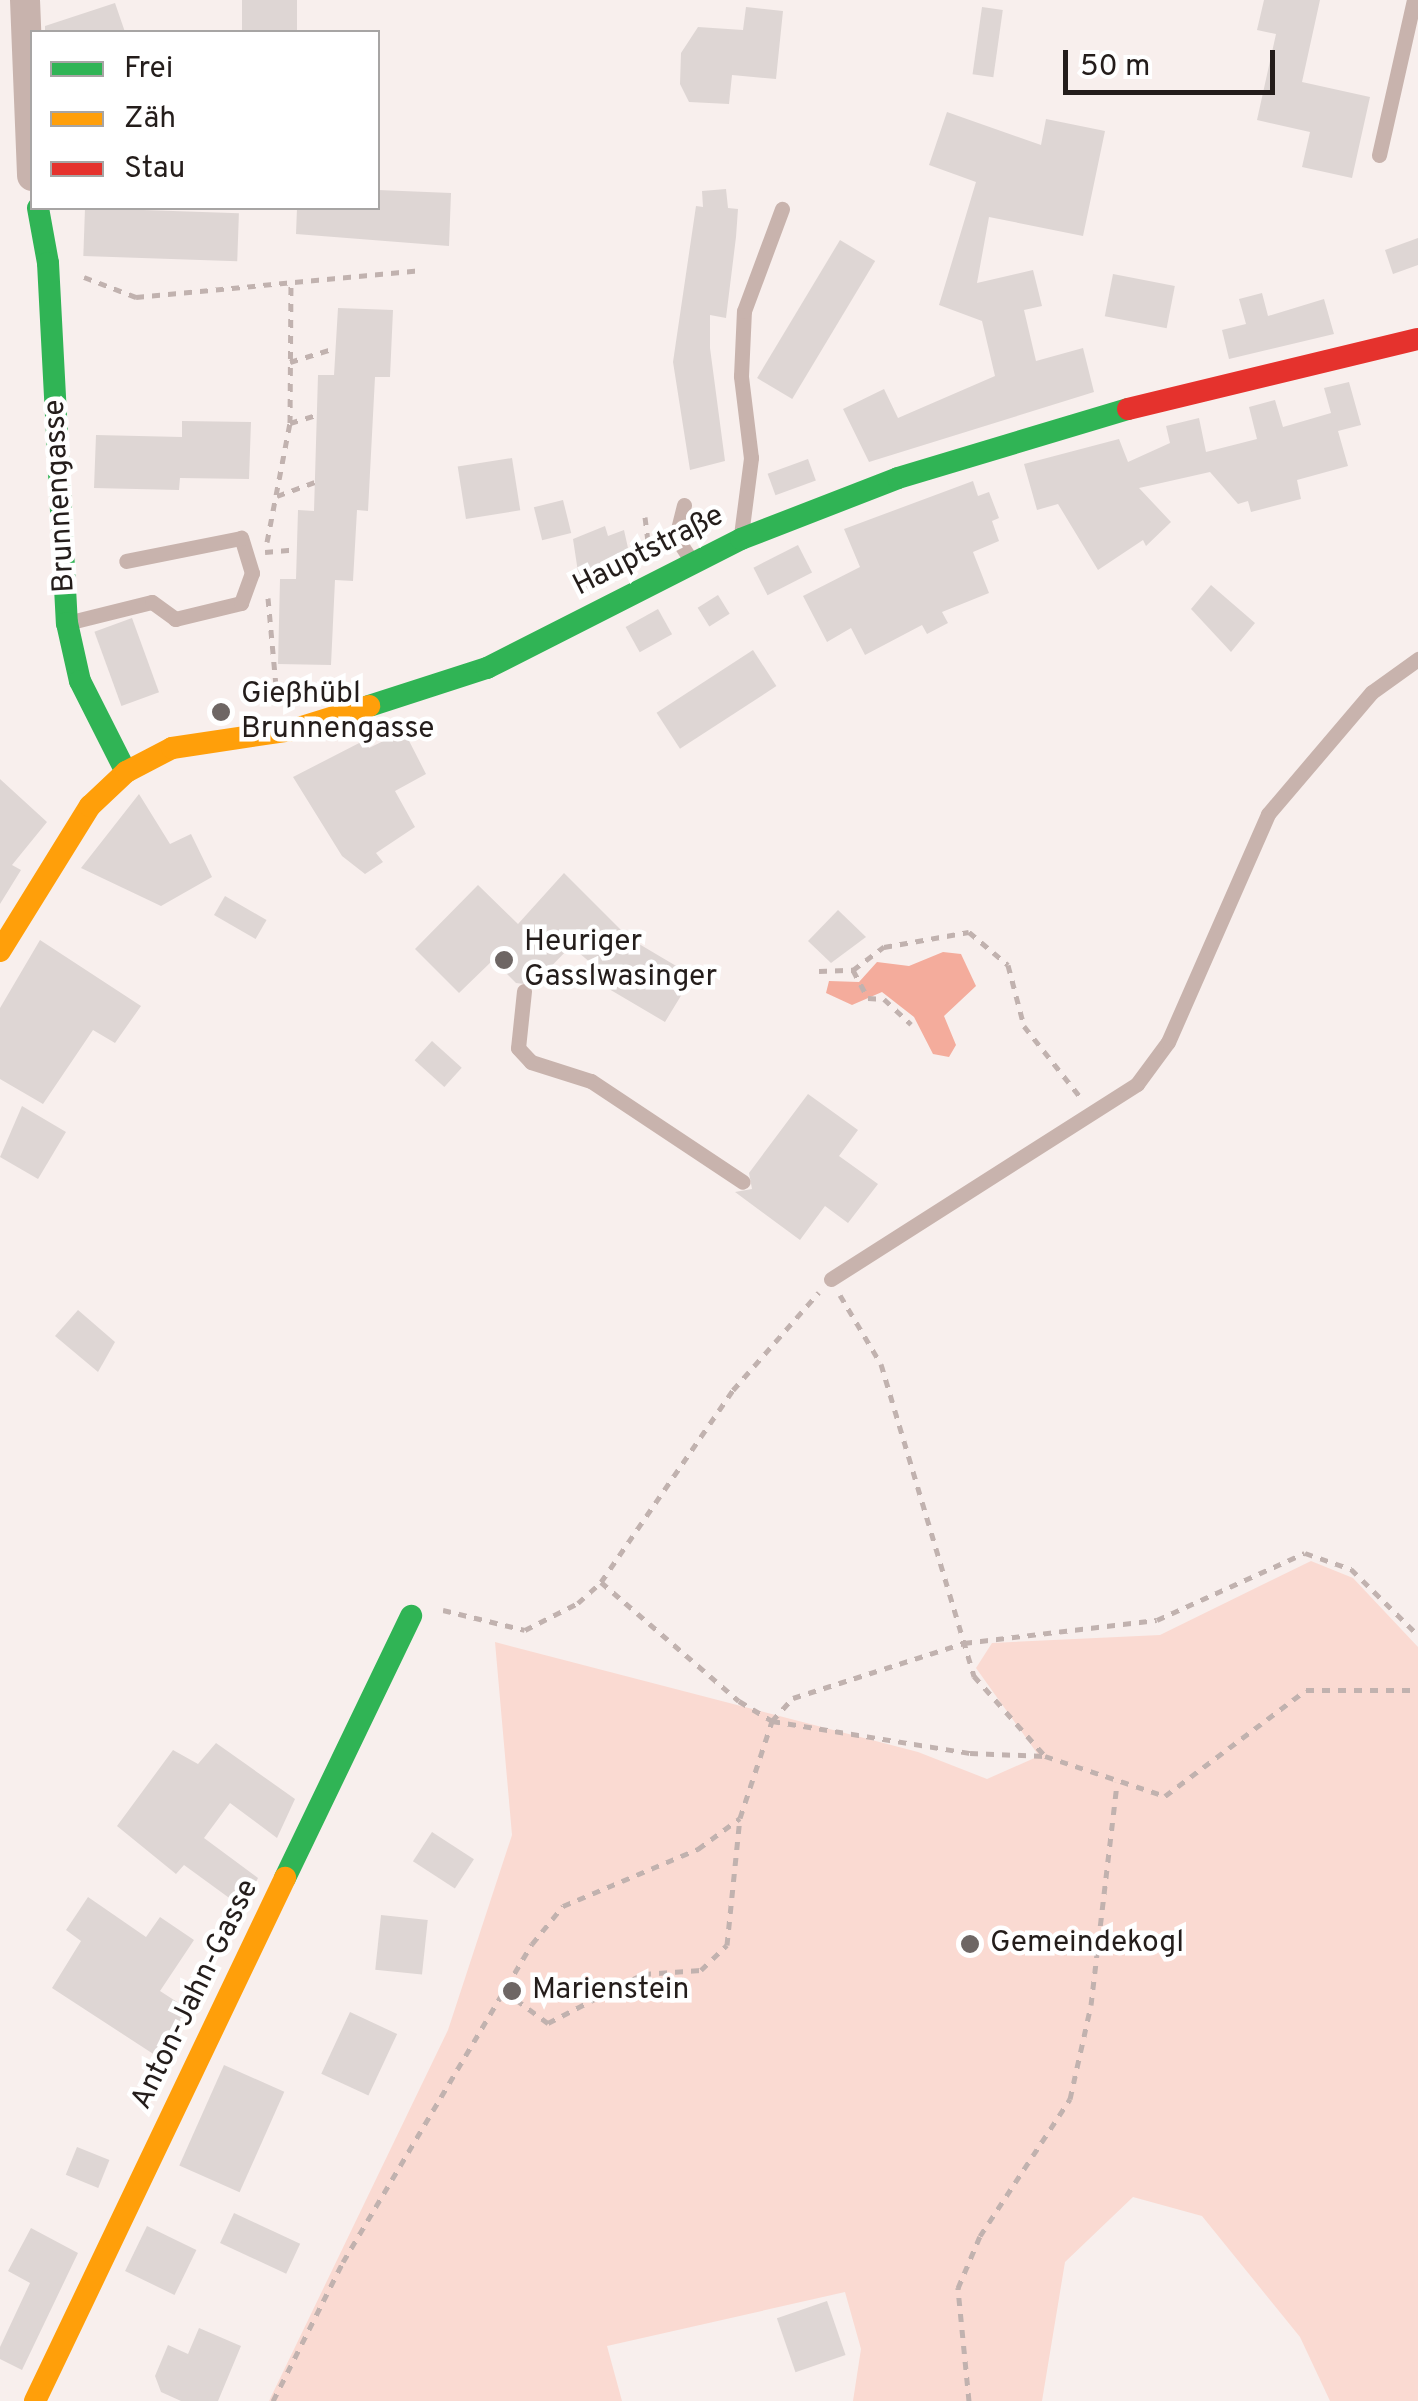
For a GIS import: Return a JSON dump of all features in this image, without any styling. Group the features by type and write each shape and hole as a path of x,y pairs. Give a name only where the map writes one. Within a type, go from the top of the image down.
{"street":[{"path":"25,0 30,126"},
{"name":"Brunnengasse","path":"38,210 48,263 68,623 80,680 126,772"},
{"name":"Hauptstraße","path":"0,951 90,806 126,772 172,748 292,730 487,668 741,539 1068,424 1418,339"},
{"name":"Anton-Jahn-Gasse","path":"35,2401 410,1616"}],"lane":[{"path":"1378,155 1414,0"},
{"path":"741,539 751,458 741,376 744,310 782,208"},
{"path":"684,505 676,537 693,564"},
{"path":"68,623 152,602 175,619 241,603 252,573 241,538 126,561"},
{"path":"831,1279 1137,1084 1168,1042 1268,814 1372,692 1418,659"},
{"path":"524,990 518,1048 531,1062 591,1080 742,1182"}],"path":[{"path":"48,263 136,297 420,270"},
{"path":"266,568 264,552 290,423 291,282"},
{"path":"290,362 335,348"},
{"path":"290,423 317,415"},
{"path":"277,496 315,482"},
{"path":"645,518 648,542"},
{"path":"247,556 297,548"},
{"path":"267,584 278,698"},
{"path":"269,615 279,619"},
{"path":"819,971 853,970 884,946 969,932 1008,965 1024,1026 1070,1084"},
{"path":"853,970 868,998 884,999 911,1024"},
{"path":"410,1616 448,1608 525,1630 602,1582 733,1390 831,1279 881,1364 974,1676 1046,1756"},
{"path":"502,1989 548,2023 644,1974 701,1970 726,1944 740,1818 772,1721 794,1698 964,1643 1157,1620 1305,1553 1352,1568 1418,1634"},
{"path":"602,1582 738,1702 772,1721 970,1752 1046,1756 1165,1796 1306,1690 1418,1690"},
{"path":"970,2401 958,2288 980,2236 1070,2099 1091,2004 1118,1783"},
{"path":"273,2401 343,2262 502,1989 564,1906 698,1849 740,1818"}],"shaded area":[{"path":"943,952 961,954 976,986 944,1016 956,1045 949,1057 933,1054 914,1017 882,992 852,1005 826,993 829,981 859,982 877,962 909,966"},
{"path":"1311,1561 1353,1578 1418,1647 1418,2401 1330,2401 1300,2337 1202,2216 1133,2197 1065,2262 1042,2401 853,2401 861,2349 845,2292 607,2346 622,2401 269,2401 448,2030 512,1835 495,1642 918,1752 987,1779 1039,1756 976,1668 992,1643 1160,1635"}],"building":[{"path":"242,0 297,0 297,30 242,30"},
{"path":"1264,0 1320,0 1302,82 1370,97 1352,178 1302,167 1310,132 1257,120 1276,34 1257,30"},
{"path":"115,3 124,30 45,30 45,26"},
{"path":"746,7 783,11 776,79 732,75 729,104 689,102 680,84 681,53 698,27 743,30"},
{"path":"982,7 1003,10 993,77 973,74"},
{"path":"947,112 1041,145 1046,119 1105,131 1083,236 989,217 977,283 1033,270 1042,306 1024,310 1036,361 1083,348 1094,392 869,462 843,409 884,389 898,418 995,376 982,321 939,305 976,182 929,165"},
{"path":"726,189 728,208 738,209 726,318 710,315 710,348 725,461 690,470 673,362 696,206 703,207 702,191"},
{"path":"380,190 451,193 449,246 296,234 297,210 380,210"},
{"path":"85,210 239,213 237,261 83,256"},
{"path":"1418,238 1418,265 1393,274 1385,250"},
{"path":"840,240 875,261 792,399 757,378"},
{"path":"1113,274 1175,286 1167,328 1105,316"},
{"path":"1262,293 1268,316 1324,299 1334,334 1229,359 1222,330 1246,324 1239,299"},
{"path":"338,308 393,310 390,377 375,377 368,511 357,510 353,581 335,580 331,665 278,664 280,579 296,579 298,510 314,511 318,375 334,375"},
{"path":"1349,382 1361,425 1338,431 1348,466 1297,480 1301,499 1251,512 1248,501 1238,504 1210,472 1139,488 1171,522 1146,546 1143,540 1098,570 1058,504 1037,510 1024,464 1119,439 1128,462 1170,443 1166,426 1199,418 1206,452 1257,439 1249,407 1275,400 1283,427 1331,413 1324,388"},
{"path":"182,421 251,422 249,479 180,478 179,490 94,488 96,435 182,437"},
{"path":"512,458 520,510 466,519 458,467"},
{"path":"808,459 816,481 775,495 768,474"},
{"path":"973,481 978,496 989,492 999,518 992,521 999,541 973,552 989,593 942,612 948,623 927,634 922,625 865,655 851,628 827,642 803,596 860,567 844,529"},
{"path":"563,500 571,533 542,540 534,507"},
{"path":"605,526 608,536 624,530 632,566 581,592 573,539"},
{"path":"798,545 812,573 768,595 753,568"},
{"path":"1211,585 1255,623 1231,652 1191,609"},
{"path":"718,595 730,614 709,626 698,608"},
{"path":"658,609 672,634 640,652 626,627"},
{"path":"132,618 159,692 121,706 94,632"},
{"path":"753,650 776,686 680,749 657,713"},
{"path":"404,731 426,774 395,791 415,827 376,853 383,862 365,874 342,856 293,777 365,740 369,748"},
{"path":"0,779 47,822 12,865 21,870 0,904"},
{"path":"139,794 170,844 191,834 212,877 161,906 81,868"},
{"path":"564,873 629,938 693,976 665,1022 609,989 613,982 571,946 533,985 516,983 493,960 459,993 415,949 478,885 518,924"},
{"path":"225,896 267,920 256,939 214,915"},
{"path":"838,910 866,937 831,963 808,941"},
{"path":"40,940 141,1006 115,1043 93,1030 43,1104 0,1079 0,1008"},
{"path":"432,1041 462,1068 444,1087 415,1060"},
{"path":"808,1094 858,1130 839,1156 878,1184 848,1223 825,1206 800,1240 735,1192 752,1189 749,1173"},
{"path":"22,1106 66,1132 38,1179 0,1157"},
{"path":"78,1310 115,1342 98,1372 55,1336"},
{"path":"216,1743 295,1799 277,1838 230,1803 204,1838 258,1878 243,1908 184,1865 176,1874 117,1826 173,1750 198,1764"},
{"path":"432,1832 474,1859 455,1889 413,1861"},
{"path":"88,1897 146,1937 160,1917 194,1940 160,1991 191,2011 161,2059 52,1988 81,1941 66,1930"},
{"path":"381,1915 428,1920 422,1975 375,1970"},
{"path":"350,2012 397,2034 368,2096 321,2074"},
{"path":"224,2065 284,2092 240,2192 179,2165"},
{"path":"77,2147 109,2160 98,2188 66,2175"},
{"path":"234,2213 300,2244 286,2274 220,2243"},
{"path":"147,2226 196,2250 175,2295 125,2271"},
{"path":"31,2228 78,2253 22,2370 0,2359 0,2347 30,2283 8,2271"},
{"path":"827,2301 846,2355 795,2372 777,2318"},
{"path":"199,2328 241,2346 218,2401 181,2401 161,2392 155,2376 168,2345 188,2354"}],"traffic: fast":[{"path":"38,210 48,263 67,623 80,681 126,772"},
{"path":"369,706 487,668 741,539 898,478 1128,409"},
{"path":"285,1878 411,1616"}],"traffic: slow":[{"path":"0,951 90,806 126,772 172,748 292,730 369,706"},
{"path":"35,2401 285,1878"}],"traffic: jam":[{"path":"1128,409 1418,339"}],"place":[{"name":"Gießhübl Brunnengasse","path":"221,712"},
{"name":"Heuriger Gasslwasinger","path":"504,960"},
{"name":"Gemeindekogl","path":"970,1944"},
{"name":"Marienstein","path":"512,1991"}]}
